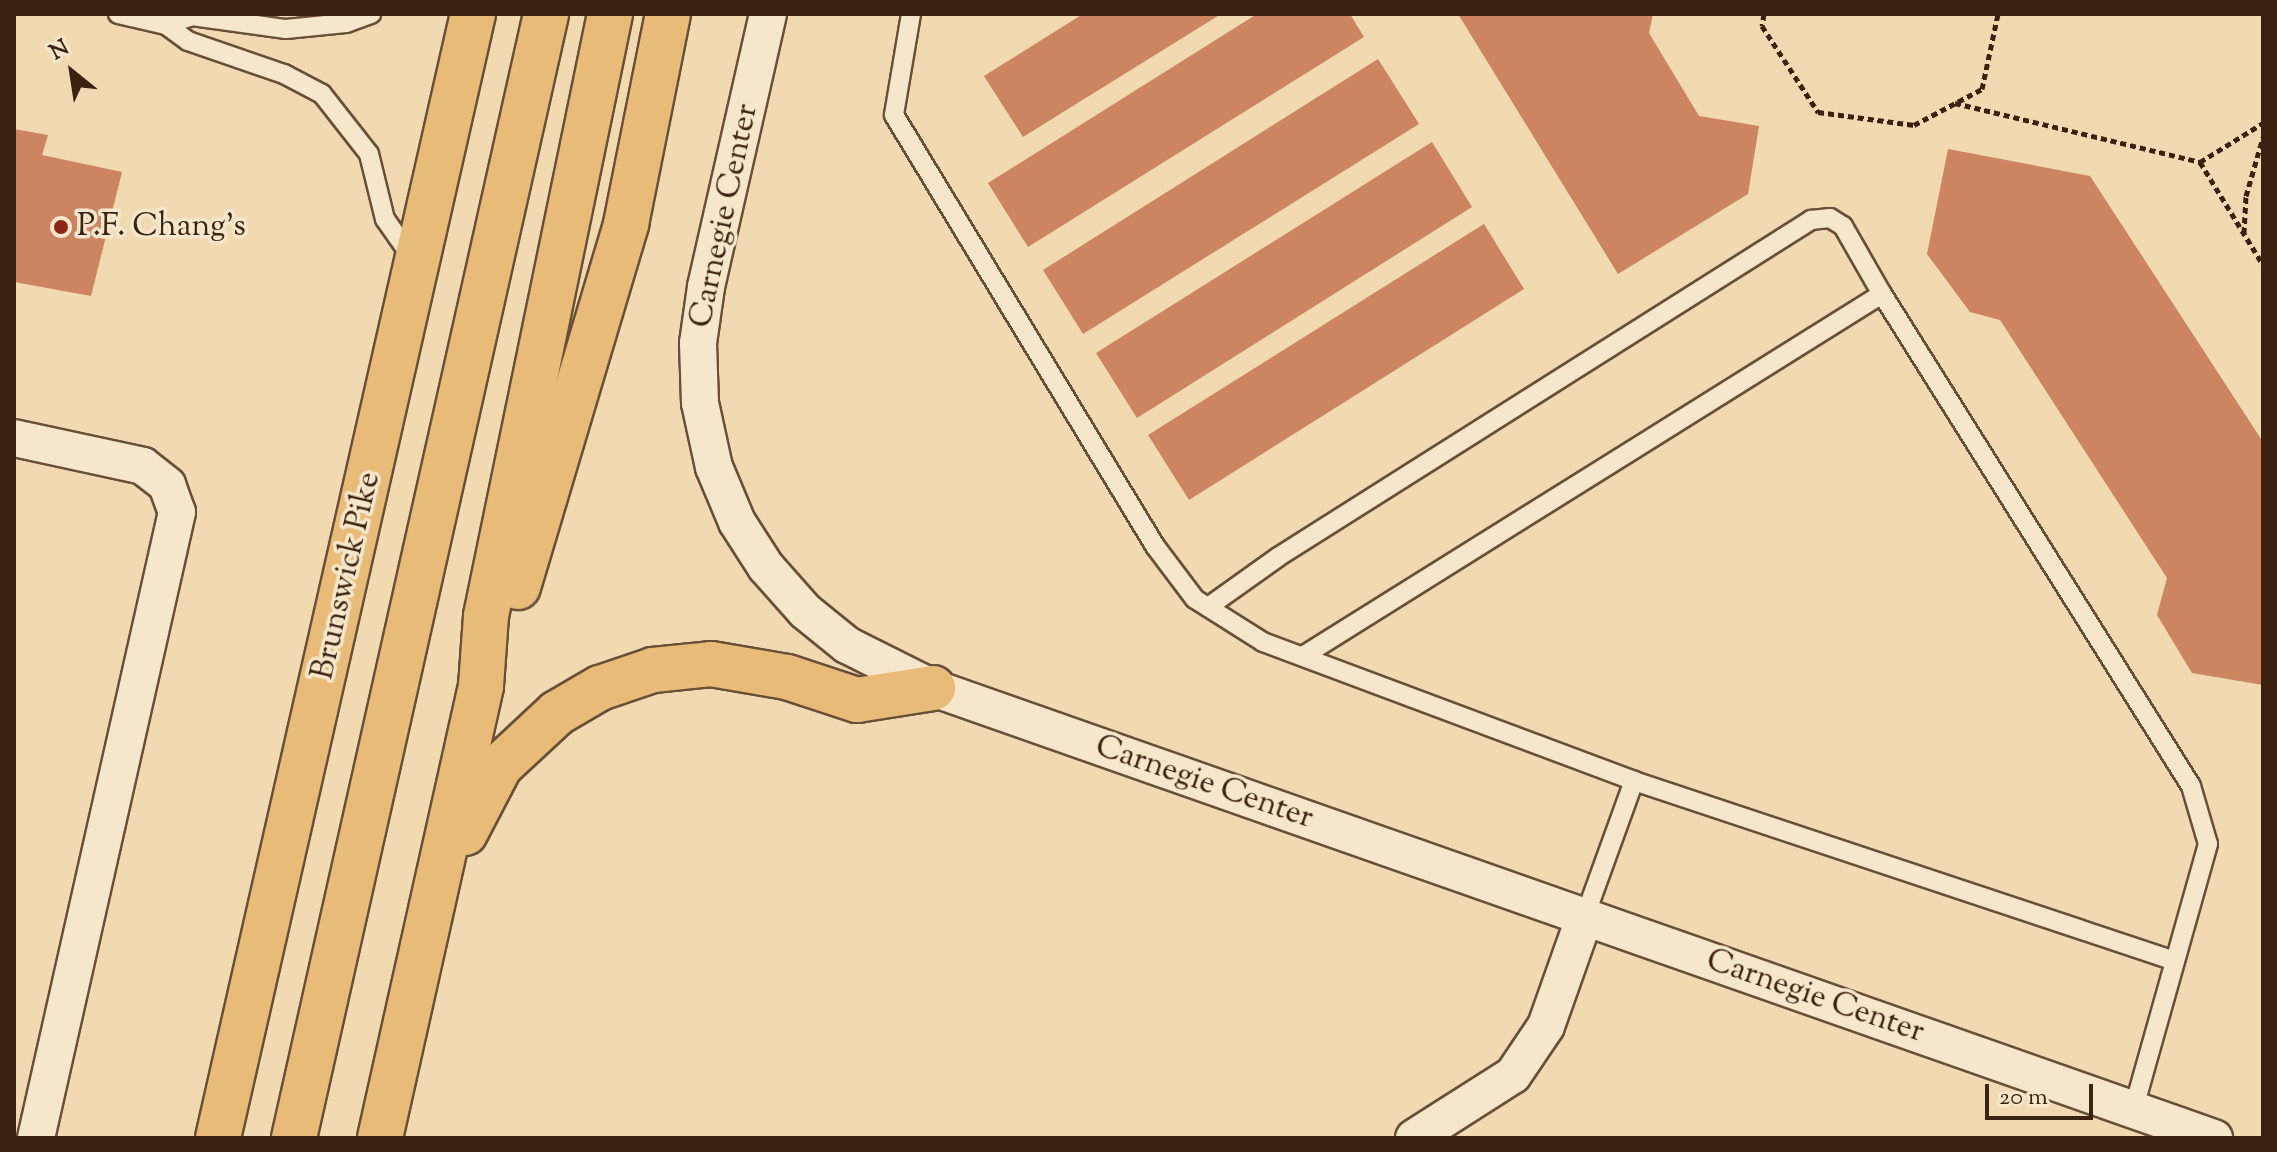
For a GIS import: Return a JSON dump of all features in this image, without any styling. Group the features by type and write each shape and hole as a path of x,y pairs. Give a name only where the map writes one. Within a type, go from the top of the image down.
{"highway":[{"name":"Brunswick Pike","path":"218,1138 473,14"},
{"path":"294,1138 546,14"},
{"path":"380,1138 439,885 481,686 486,616 610,14"},
{"path":"481,686 506,627 626,224 668,14"},
{"path":"439,885 500,766 557,713 600,688 653,670 711,664 787,677 857,700 933,688"}],"street":[{"name":"Carnegie Center","path":"768,14 698,343 700,403 714,467 744,533 805,611 847,645 933,688 2214,1138"},
{"path":"14,438 143,466 167,485 177,512 36,1138"},
{"path":"1414,1138 1513,1075 1546,1026 1585,916"}],"lane":[{"path":"118,14 166,25 188,41 284,74 322,94 369,154 385,219 418,267"},
{"path":"166,25 192,16 286,29 346,23 371,14"},
{"path":"911,14 894,115 1155,546 1195,599 1263,642 1634,781 2175,961"},
{"path":"1208,607 1278,557 1811,220 1830,218 1843,226 1882,294 2191,786 2208,844 2133,1110"},
{"path":"1303,656 1882,294"},
{"path":"1585,916 1634,781"}],"path":[{"path":"1764,14 1762,26 1818,112 1914,125 1982,89 1998,14"},
{"path":"1955,103 2200,162 2263,265"},
{"path":"2200,162 2263,123"},
{"path":"2244,234 2246,196 2263,137"}],"building":[{"path":"1083,14 1221,14 1023,137 984,76"},
{"path":"1257,14 1350,14 1364,37 1028,247 988,183"},
{"path":"1458,14 1653,14 1649,33 1699,116 1759,126 1748,194 1618,274"},
{"path":"1378,59 1419,124 1083,334 1043,270"},
{"name":"P.F. Chang's","path":"14,129 48,135 42,155 122,172 91,296 14,282"},
{"path":"1432,142 1472,207 1137,418 1096,353"},
{"path":"1948,149 2090,176 2263,442 2263,685 2192,673 2157,615 2167,578 2000,320 1970,312 1927,254"},
{"path":"1484,224 1524,289 1189,500 1148,435"}],"place":[{"name":"P.F. Chang's","path":"61,227"}]}
